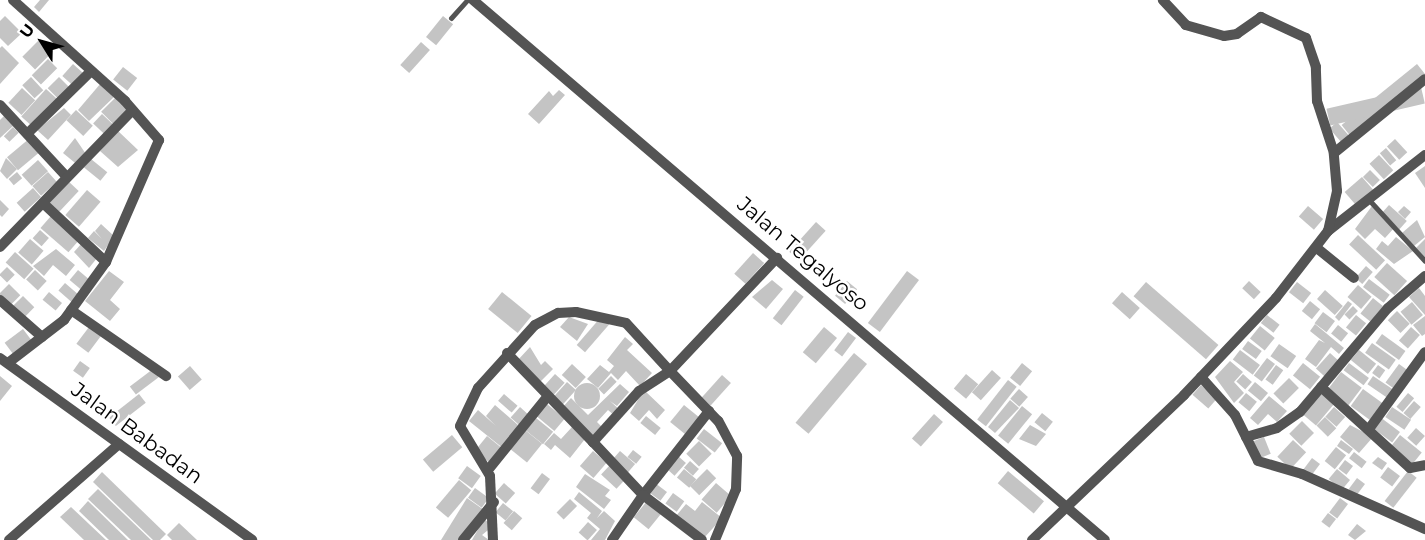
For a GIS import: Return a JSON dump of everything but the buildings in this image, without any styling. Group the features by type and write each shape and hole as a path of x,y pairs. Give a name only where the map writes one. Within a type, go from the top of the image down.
{"street":[{"path":"4,361 42,337 71,310 106,262 159,142 132,111 91,71 13,0"},
{"name":"Jalan Tegalyoso","path":"473,0 1105,540"},
{"path":"1032,540 1201,377 1318,249 1328,231 1337,192 1334,153 1317,101 1316,68 1306,38 1261,16 1231,36 1205,30 1176,19 1163,0"},
{"path":"28,133 91,71"},
{"path":"1334,153 1425,79"},
{"path":"0,105 67,177"},
{"path":"0,247 67,177 81,168 132,111"},
{"path":"1328,231 1370,201 1425,155"},
{"path":"43,203 106,262"},
{"path":"1318,249 1354,278"},
{"path":"593,442 639,391 670,371 777,258"},
{"path":"1246,437 1278,429 1321,387 1388,308 1425,276"},
{"path":"0,300 42,337"},
{"path":"71,310 166,376"},
{"path":"493,540 494,502 488,470 460,426 478,387 507,353 535,326 558,313 576,312 626,323 709,411 731,439 737,456 736,489 715,540"},
{"path":"1369,429 1425,352"},
{"path":"507,353 643,495 702,540"},
{"name":"Jalan Babadan","path":"4,361 244,538"},
{"path":"1201,377 1222,398 1258,460 1302,474 1425,529"},
{"path":"1321,387 1410,468 1425,465"},
{"path":"488,470 548,396"},
{"path":"612,540 643,495 709,411"},
{"path":"9,540 119,444"},
{"path":"463,540 494,502"}],"lane":[{"path":"451,18 467,0"},
{"path":"1370,201 1425,261"}]}
